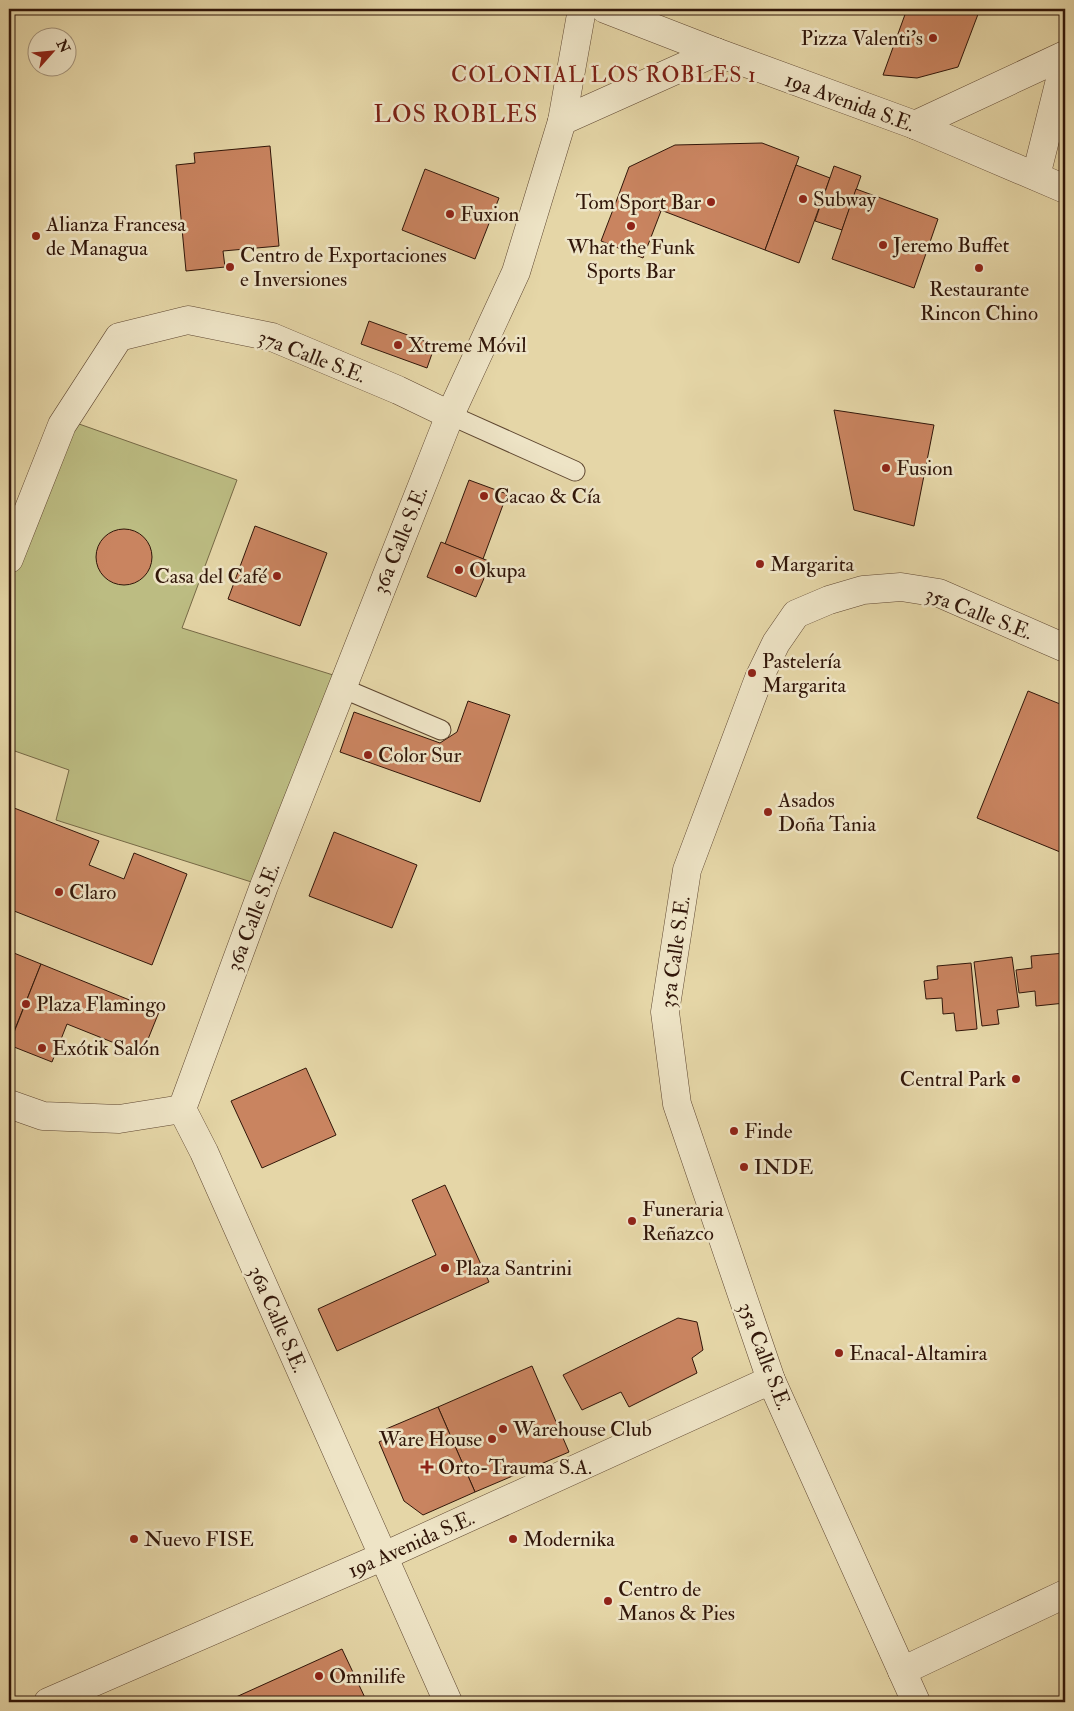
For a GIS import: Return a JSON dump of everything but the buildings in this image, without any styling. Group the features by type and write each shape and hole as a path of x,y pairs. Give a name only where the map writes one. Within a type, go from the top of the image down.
{"street":[{"name":"36a Calle S.E.","path":"448,1702 204,1152 182,1108 264,886 450,415 516,272 562,121 582,9"},
{"name":"19a Avenida S.E.","path":"605,9 915,125 1065,189"},
{"path":"562,121 716,52"},
{"path":"915,125 1065,55"},
{"path":"1036,176 1065,60"},
{"name":"37a Calle S.E.","path":"9,559 62,425 119,337 188,320 272,337 398,390 450,415"},
{"name":"35a Calle S.E.","path":"916,1702 771,1380 677,1104 665,1012 687,870 759,678 776,643 796,614 829,600 863,590 902,587 939,593 1065,648"},
{"path":"9,1104 43,1116 119,1119 182,1108"},
{"name":"19a Avenida S.E.","path":"48,1702 384,1556 771,1380"},
{"path":"902,1671 1065,1594"}],"lane":[{"path":"450,415 575,471"},
{"path":"342,688 441,730"}],"green space":[{"path":"65,419 237,480 182,628 346,679 264,886 56,820 69,770 9,749 9,559"}],"place":[{"name":"Pizza Valenti's","path":"933,38"},
{"name":"Subway","path":"803,199"},
{"name":"Tom Sport Bar","path":"711,202"},
{"name":"Fuxion","path":"450,214"},
{"name":"What the Funk Sports Bar","path":"631,226"},
{"name":"Alianza Francesa de Managua","path":"36,236"},
{"name":"Jeremo Buffet","path":"883,245"},
{"name":"Centro de Exportaciones e Inversiones","path":"230,267"},
{"name":"Restaurante Rincon Chino","path":"979,268"},
{"name":"Xtreme Móvil","path":"398,345"},
{"name":"Fusion","path":"886,468"},
{"name":"Cacao & Cía","path":"484,496"},
{"name":"Margarita","path":"760,564"},
{"name":"Okupa","path":"459,570"},
{"name":"Casa del Café","path":"277,576"},
{"name":"Pastelería Margarita","path":"752,673"},
{"name":"Color Sur","path":"368,755"},
{"name":"Asados Doña Tania","path":"768,812"},
{"name":"Claro","path":"59,892"},
{"name":"Plaza Flamingo","path":"26,1004"},
{"name":"Exótik Salón","path":"42,1048"},
{"name":"Central Park","path":"1016,1079"},
{"name":"Finde","path":"734,1131"},
{"name":"INDE","path":"744,1167"},
{"name":"Funeraria Reñazco","path":"632,1221"},
{"name":"Plaza Santrini","path":"445,1268"},
{"name":"Enacal-Altamira","path":"839,1353"},
{"name":"Warehouse Club","path":"503,1429"},
{"name":"Ware House","path":"492,1439"},
{"name":"Orto-Trauma S.A.","path":"427,1467"},
{"name":"Nuevo FISE","path":"134,1539"},
{"name":"Modernika","path":"513,1539"},
{"name":"Centro de Manos & Pies","path":"608,1601"},
{"name":"Omnilife","path":"319,1676"}],"district":[{"name":"COLONIAL LOS ROBLES 1","path":"604,74"},
{"name":"LOS ROBLES","path":"456,114"}]}
